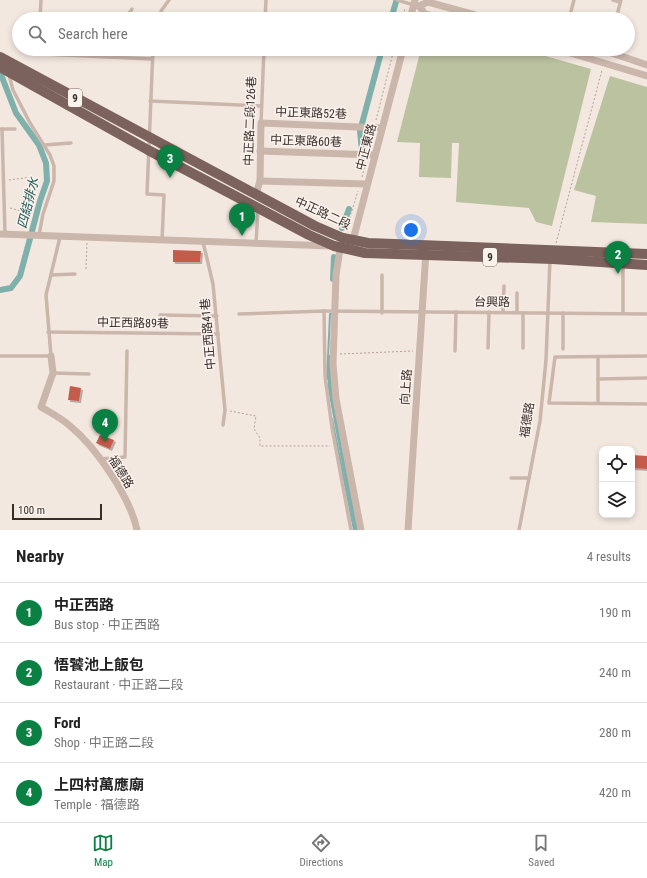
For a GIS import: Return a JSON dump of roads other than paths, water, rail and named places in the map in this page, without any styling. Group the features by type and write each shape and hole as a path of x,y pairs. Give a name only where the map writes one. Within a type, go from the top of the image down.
{"main road":[{"name":"9","path":"3,64 148,137"},
{"name":"9","path":"3,64 148,150"},
{"name":"中正路二段","path":"148,137 315,226 347,239 426,251 647,265"},
{"name":"中正路二段","path":"148,150 336,247 351,251 554,250 647,254"}],"street":[{"path":"416,4 428,2 464,12"},
{"path":"416,4 423,12"},
{"name":"中正東路","path":"351,251 347,239 364,184 378,127 401,56"},
{"path":"583,56 647,76"},
{"path":"622,56 647,65"},
{"name":"中正東路52巷","path":"261,123 378,127"},
{"name":"中正路二段126巷","path":"256,194 260,181 261,123"},
{"name":"中正東路60巷","path":"260,151 371,154"},
{"path":"260,181 364,184"},
{"path":"2,234 336,247"},
{"name":"中正東路","path":"347,239 336,247 334,354 336,399 361,530"},
{"name":"向上路","path":"408,530 426,251"},
{"name":"福德路","path":"51,356 53,373 41,407 70,426 100,459 133,513 137,530"}],"lane":[{"path":"40,12 41,0"},
{"path":"162,12 170,0"},
{"path":"265,12 266,0"},
{"path":"397,0 416,4"},
{"path":"571,12 574,0"},
{"path":"613,0 620,1 618,12"},
{"path":"86,56 152,59"},
{"path":"152,56 147,194 164,194 162,241"},
{"name":"中正路二段126巷","path":"261,123 264,56"},
{"path":"605,56 605,62"},
{"path":"3,64 12,90 44,145 54,166 54,181 43,214 39,236"},
{"path":"150,101 261,106"},
{"path":"2,234 5,207 1,129 15,129"},
{"path":"44,145 71,143"},
{"path":"256,244 258,207"},
{"path":"0,356 51,356 46,295 60,237"},
{"name":"中正西路41巷","path":"203,242 213,284 225,410 223,425"},
{"name":"福德路","path":"519,530 540,421 546,360 550,259"},
{"path":"623,264 623,313"},
{"path":"51,275 75,274"},
{"path":"382,275 382,313"},
{"path":"503,312 504,286"},
{"path":"517,293 517,312"},
{"path":"324,311 325,376 335,446 350,530"},
{"name":"台興路","path":"239,314 336,311 382,313 524,312 647,314"},
{"path":"455,352 456,312"},
{"path":"488,312 488,348"},
{"path":"523,348 524,312"},
{"path":"563,313 563,349"},
{"path":"160,315 216,316"},
{"name":"中正西路89巷","path":"48,332 218,334"},
{"path":"100,459 125,458 126,351"},
{"path":"647,356 555,357 549,403 647,404"},
{"path":"598,357 598,404"},
{"path":"53,373 89,374"},
{"path":"598,379 647,378"},
{"path":"511,478 529,478"}],"waterway":[{"path":"393,12 396,2"},
{"path":"362,151 360,131 380,56"},
{"name":"四結排水","path":"0,72 16,113 39,145 46,163 47,181 40,201 20,276 11,288 0,290"},
{"path":"342,228 349,209"},
{"path":"333,279 334,257"},
{"path":"327,379 331,314"},
{"path":"330,358 331,389 357,530"},
{"path":"332,419 354,530"}],"place":[{"name":"Ford","path":"170,178"},
{"name":"中正西路","path":"242,236"},
{"name":"悟饕池上飯包","path":"618,274"},
{"name":"上四村萬應廟","path":"105,442"}]}
